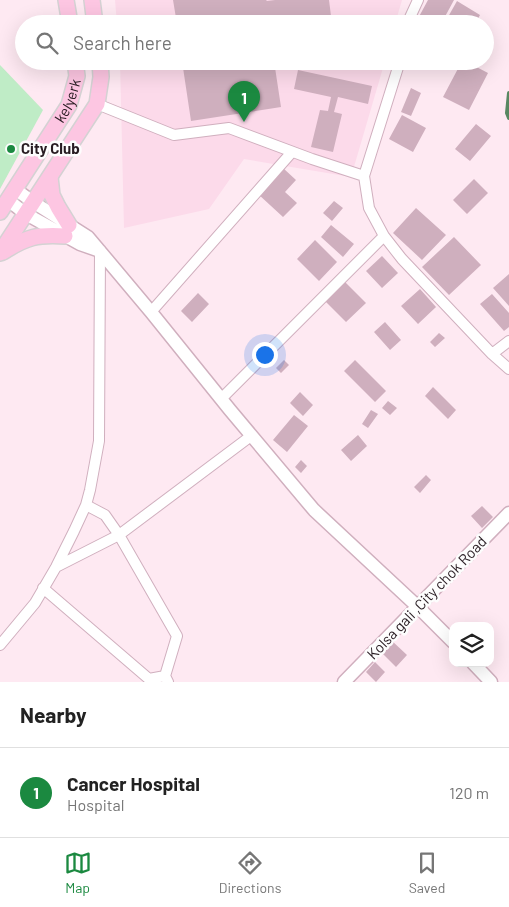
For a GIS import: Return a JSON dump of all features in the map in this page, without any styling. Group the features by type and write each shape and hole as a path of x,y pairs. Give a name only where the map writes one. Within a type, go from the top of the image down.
{"main road":[{"path":"66,0 68,15"},
{"path":"92,0 94,15"},
{"name":"kelyerk","path":"8,200 69,105 77,76 76,70"},
{"path":"0,254 97,104 101,70"},
{"path":"0,254 30,238 67,231 52,195 50,177"}],"street":[{"path":"412,15 418,0"},
{"path":"397,70 364,176 369,208 384,236 402,259 492,354 509,369"},
{"path":"97,104 174,135 229,128 292,152 364,176"},
{"path":"151,312 292,152"},
{"path":"8,200 29,208 67,231 88,237 220,399 314,510 449,638"},
{"path":"220,399 384,236"},
{"path":"0,645 35,603 56,567 86,505 98,441 100,251"},
{"path":"492,354 509,341"},
{"path":"56,567 119,536 252,436"},
{"path":"43,588 146,681 167,679 177,636 105,514 86,505"},
{"name":"Kolsa gali ,City chok Road","path":"344,682 509,513"},
{"path":"477,667 491,682"}],"shaded area":[{"path":"115,0 402,0 398,15 116,15"},
{"path":"120,70 382,70 351,177 244,159 209,209 124,228"}],"green space":[{"name":"City Club","path":"0,65 43,110 0,189"}],"building":[{"path":"173,0 329,0 331,15 176,15"},
{"path":"428,0 454,0 446,15 420,15"},
{"path":"457,1 480,15 449,15"},
{"path":"183,70 275,70 281,107 191,121"},
{"path":"298,70 372,86 368,104 338,97 334,112 342,114 333,152 311,147 320,110 328,111 331,97 294,89"},
{"path":"457,70 482,70 488,73 469,110 443,97"},
{"path":"411,88 421,93 411,116 401,112"},
{"path":"402,115 426,128 413,152 389,139"},
{"path":"476,124 491,136 470,161 455,149"},
{"path":"283,168 296,180 285,192 297,203 283,217 258,194"},
{"path":"474,179 488,193 467,214 453,200"},
{"path":"334,201 343,208 332,221 323,213"},
{"path":"416,208 446,235 422,260 393,233"},
{"path":"331,225 354,244 343,257 321,237"},
{"path":"454,237 481,265 449,295 422,267"},
{"path":"315,240 337,262 319,281 297,259"},
{"path":"382,256 398,273 382,288 366,271"},
{"path":"509,274 509,306 493,288"},
{"path":"344,281 366,303 346,322 325,301"},
{"path":"420,289 436,307 418,324 401,306"},
{"path":"198,293 209,304 192,322 181,311"},
{"path":"492,294 509,313 509,327 504,331 480,304"},
{"path":"385,322 401,340 390,350 374,332"},
{"path":"439,333 445,338 435,347 430,342"},
{"path":"284,360 289,365 281,373 276,368"},
{"path":"355,360 386,391 375,402 344,371"},
{"path":"433,387 456,410 448,419 425,396"},
{"path":"300,392 313,405 303,416 290,403"},
{"path":"388,401 397,408 390,415 382,408"},
{"path":"371,410 378,414 368,428 362,424"},
{"path":"294,415 308,426 287,452 273,440"},
{"path":"358,435 367,446 351,461 341,450"},
{"path":"301,460 307,466 301,473 295,467"},
{"path":"426,475 431,480 420,493 414,487"},
{"path":"482,506 493,517 482,528 471,516"},
{"path":"391,640 407,655 396,667 380,651"},
{"path":"375,662 385,672 376,682 366,672"}],"waterway":[{"path":"509,93 507,113 509,118"}],"place":[{"name":"Cancer Hospital","path":"244,122"},
{"name":"City Club","path":"11,149"}]}
